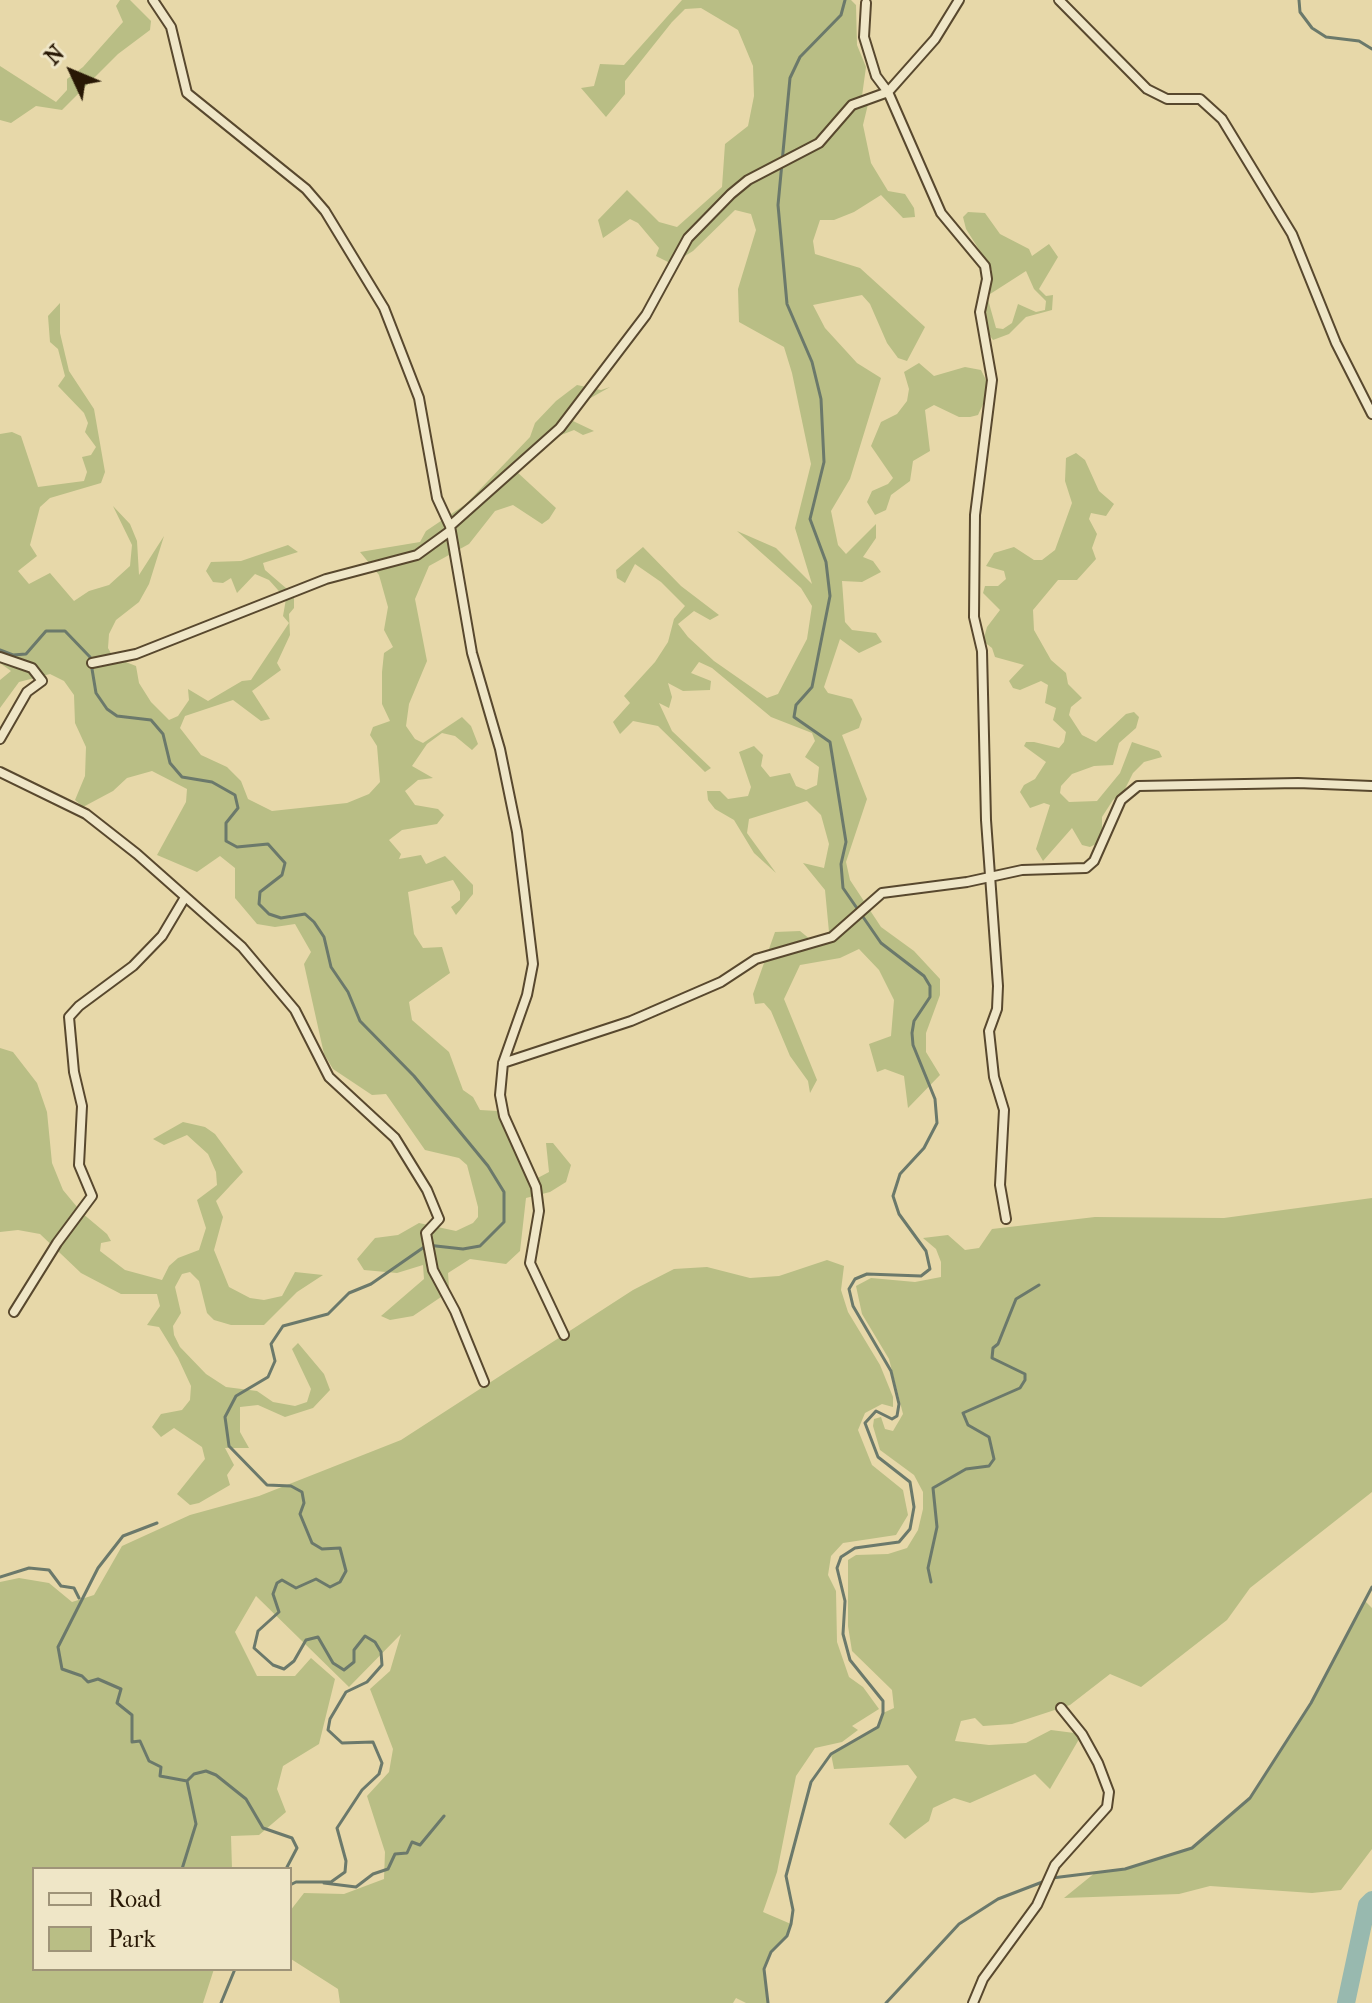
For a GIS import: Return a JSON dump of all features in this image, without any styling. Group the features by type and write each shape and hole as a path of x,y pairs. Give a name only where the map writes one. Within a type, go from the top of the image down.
{"street":[{"path":"153,0 171,27 187,93 306,189 325,211 384,308 419,398 437,498 450,529 472,653 500,749 517,832 533,964 527,995 503,1063 500,1095 504,1116 536,1187 539,1211 530,1263 564,1335"},
{"path":"92,663 136,654 326,579 417,555 450,529 560,428 646,315 688,238 748,180 819,143 852,105 888,92 935,39 959,0"},
{"path":"1059,0 1147,89 1158,97 1200,99 1222,119 1292,234 1336,343 1372,414"},
{"path":"866,3 864,37 876,76 888,92 941,213 985,266 987,279 980,312 992,380 975,515 974,617 982,651 998,986 997,1009 989,1031 994,1077 1004,1110 1000,1185 1006,1219"},
{"path":"0,657 32,668 42,681 27,692 0,739"},
{"path":"0,772 86,814 137,854 184,899 242,947 269,978 305,1025 329,1077 395,1138 411,1164 439,1219 426,1233 433,1270 484,1382"},
{"path":"503,1063 631,1021 721,982 756,959 832,937 882,893 1022,870 1086,868 1094,861 1121,800 1138,786 1196,788 1298,783 1372,786"},
{"path":"14,1312 57,1243 92,1196 79,1165 82,1106 74,1072 69,1017 133,966 162,936 184,899"},
{"path":"973,2003 983,1979 1037,1905 1055,1865 1107,1807 1109,1792 1098,1763 1082,1734 1061,1708"}],"green space":[{"path":"120,0 130,0 151,21 150,30 118,54 62,110 36,106 11,123 0,120 0,66 56,102 67,90 67,79 83,67 123,22 116,6"},
{"path":"682,0 851,0 856,5 857,45 866,67 862,96 870,96 863,125 871,163 888,191 905,194 914,208 915,217 903,218 881,195 854,212 834,220 820,220 813,241 815,254 860,268 925,327 907,361 898,358 887,343 870,304 862,295 813,305 825,328 857,363 881,378 850,479 831,511 838,545 846,554 876,524 876,538 863,557 873,561 881,572 862,582 842,581 845,622 852,630 876,633 882,642 859,653 840,639 824,687 828,693 852,699 862,719 859,728 842,735 867,799 846,862 850,880 881,927 914,951 940,979 940,995 926,1033 926,1052 940,1075 908,1108 904,1076 885,1069 877,1072 869,1044 891,1036 894,1000 879,970 859,949 840,958 800,965 784,999 817,1080 810,1093 808,1081 790,1056 771,1011 764,1003 755,1004 753,994 775,932 800,931 816,944 829,932 825,890 803,863 824,868 829,844 821,815 807,801 749,819 747,833 776,873 754,853 734,820 715,809 708,800 707,791 720,791 728,799 748,796 751,787 739,752 754,746 763,755 761,766 770,777 790,773 796,786 806,790 817,785 819,767 805,757 815,741 812,733 771,717 712,668 699,662 691,673 711,681 710,690 683,691 668,683 672,697 669,708 659,703 672,731 711,768 705,772 658,726 633,721 620,734 613,722 630,703 624,696 655,662 668,642 674,619 685,606 661,582 635,564 625,583 617,578 616,570 643,547 681,586 719,615 710,620 694,611 678,624 688,637 714,661 767,698 778,694 807,639 812,606 801,588 737,531 776,548 812,584 795,528 811,464 792,373 784,347 739,322 738,289 756,230 751,214 735,210 693,251 672,264 656,256 659,248 638,223 630,219 603,238 598,220 627,190 659,222 677,227 722,187 725,144 748,126 754,96 753,66 738,30 701,8 685,9 672,22 625,81 625,94 606,117 581,88 594,86 600,64 624,65"},
{"path":"968,212 985,213 1000,234 1029,249 1032,256 1049,244 1058,257 1039,289 1046,296 1053,295 1052,310 1026,317 1009,334 993,340 988,333 985,300 992,270 966,229 963,217","holes":["1026,271 1034,289 1046,301 1045,310 1036,312 1018,304 1012,323 1003,329 996,328 987,296"]},
{"path":"60,303 60,333 69,371 94,409 105,472 101,483 50,498 40,507 30,545 37,556 18,571 29,584 50,573 74,601 89,591 109,585 130,566 132,545 113,506 130,524 137,541 139,575 164,536 149,584 139,602 116,620 109,634 108,648 113,657 136,666 139,683 151,702 169,720 178,716 189,700 188,689 208,701 242,681 251,680 289,623 283,616 286,599 269,580 255,574 237,593 231,578 223,583 213,582 206,571 211,562 241,561 288,545 298,552 263,563 265,570 294,595 294,608 289,614 290,635 277,663 281,670 252,691 270,719 261,721 233,700 185,716 180,728 201,755 227,767 241,781 248,799 272,811 347,803 369,794 380,782 377,746 370,735 373,727 390,721 382,704 382,672 384,653 393,647 384,630 388,607 379,575 360,552 420,542 426,531 466,504 530,437 535,423 556,401 577,385 601,390 610,387 587,400 573,421 594,431 583,435 574,430 556,437 517,472 556,508 549,519 542,524 513,505 495,511 469,544 429,566 415,599 427,661 409,704 406,726 415,739 423,743 462,717 471,726 478,744 472,750 455,736 442,733 427,744 412,766 433,778 418,780 405,791 415,805 438,809 444,815 437,824 402,830 389,840 401,854 399,859 421,855 426,864 445,856 473,885 473,894 456,915 451,907 460,900 460,892 453,880 408,892 414,934 423,948 442,947 450,973 409,1002 412,1020 449,1052 463,1090 473,1097 480,1110 497,1111 532,1181 549,1172 546,1143 553,1143 571,1165 566,1182 550,1192 526,1198 520,1251 506,1264 470,1259 448,1273 449,1288 441,1297 413,1316 390,1320 381,1316 424,1279 423,1265 397,1273 364,1270 357,1259 375,1238 398,1235 419,1223 456,1231 473,1223 478,1217 478,1207 467,1165 459,1158 425,1150 386,1094 372,1095 333,1069 324,1054 304,964 311,952 295,924 275,927 257,924 235,898 235,868 220,856 197,872 157,855 186,802 187,789 152,771 127,778 113,791 83,807 75,800 85,776 86,747 75,723 74,695 64,681 50,674 19,682 0,708 0,680 11,671 0,663 0,434 12,432 21,436 38,487 84,481 87,472 82,457 91,455 96,447 85,432 88,423 84,413 58,386 65,376 58,349 50,342 48,316"},
{"path":"919,363 934,376 965,367 981,370 988,384 985,400 978,415 970,417 959,417 934,405 925,410 930,451 913,461 910,481 891,495 886,510 875,515 867,502 872,491 888,484 893,478 871,446 881,422 897,414 907,401 909,389 904,372"},
{"path":"1076,453 1085,460 1099,491 1114,504 1106,516 1091,513 1089,519 1097,534 1092,548 1096,559 1077,580 1058,580 1033,610 1034,630 1051,660 1066,673 1068,684 1082,698 1071,707 1069,715 1082,735 1096,742 1126,714 1134,712 1139,717 1136,728 1119,743 1113,765 1094,766 1072,774 1061,786 1060,793 1069,802 1097,801 1120,773 1132,742 1159,751 1162,757 1144,762 1133,773 1124,791 1113,800 1102,817 1102,833 1096,844 1090,847 1082,845 1072,828 1043,861 1036,849 1050,805 1044,803 1030,808 1020,792 1024,785 1035,779 1046,762 1024,746 1026,742 1034,742 1059,748 1066,732 1053,720 1056,708 1045,703 1048,685 1041,681 1020,690 1013,688 1009,681 1024,665 995,657 992,648 983,641 987,627 1000,610 983,593 985,586 998,586 1006,579 1004,571 986,566 994,553 1014,547 1034,560 1042,560 1055,550 1072,503 1065,481 1066,458"},
{"path":"0,1048 13,1052 37,1083 47,1112 52,1163 63,1190 82,1213 107,1234 111,1241 101,1243 100,1251 125,1270 162,1280 169,1266 178,1258 199,1250 206,1228 197,1200 217,1185 216,1172 208,1154 187,1135 164,1145 153,1139 183,1122 205,1127 215,1134 243,1172 216,1201 223,1217 214,1250 229,1287 250,1298 264,1300 282,1296 295,1272 323,1275 297,1292 264,1325 231,1325 214,1320 207,1313 199,1281 190,1272 182,1274 175,1287 181,1313 173,1326 174,1335 180,1347 206,1374 226,1387 257,1391 273,1402 295,1406 307,1402 311,1389 292,1349 298,1343 324,1374 330,1390 313,1408 285,1417 258,1405 240,1407 240,1432 249,1448 225,1448 234,1465 227,1475 230,1485 199,1503 190,1505 177,1494 205,1459 202,1447 174,1428 161,1437 152,1427 161,1414 182,1410 190,1400 191,1386 159,1327 147,1325 160,1306 157,1294 121,1294 81,1273 40,1234 18,1230 0,1232"},
{"path":"1372,1198 1372,1492 1250,1588 1227,1620 1141,1687 1110,1674 1070,1705 1012,1724 983,1726 975,1718 961,1721 955,1741 989,1745 1026,1743 1051,1730 1082,1734 1050,1789 1035,1774 970,1803 954,1798 933,1808 929,1821 905,1839 889,1824 917,1777 908,1765 834,1769 831,1754 878,1727 883,1713 894,1708 892,1690 852,1651 848,1626 848,1560 856,1555 888,1554 907,1548 918,1530 923,1509 923,1492 914,1475 880,1450 874,1419 881,1417 885,1429 893,1431 903,1414 889,1359 862,1314 856,1286 871,1278 915,1282 941,1277 941,1262 936,1249 923,1238 948,1235 965,1250 979,1248 992,1229 1095,1217 1224,1218"},
{"path":"827,1260 844,1266 841,1290 848,1312 880,1365 893,1397 893,1407 882,1404 865,1413 858,1430 872,1465 903,1490 908,1515 896,1535 843,1543 831,1556 828,1575 836,1591 837,1642 849,1677 863,1687 879,1709 852,1726 858,1730 842,1742 815,1748 796,1776 777,1872 763,1912 791,1924 787,1936 771,1952 764,1969 768,2003 746,2003 736,1998 733,2003 340,2003 338,1989 292,1960 292,1908 304,1893 344,1894 384,1879 385,1852 367,1796 389,1772 393,1749 370,1689 390,1671 401,1634 349,1687 256,1596 235,1632 257,1676 295,1676 311,1658 335,1679 319,1744 283,1766 277,1789 286,1812 259,1835 231,1836 232,1867 32,1867 32,1971 213,1971 203,2003 0,2003 0,1582 19,1578 49,1583 72,1602 94,1595 122,1546 190,1515 259,1496 401,1440 633,1290 674,1269 707,1267 750,1278 779,1276"},
{"path":"1365,1601 1372,1608 1372,1849 1341,1890 1312,1893 1210,1886 1179,1894 1064,1898 1096,1872 1125,1869 1192,1848 1250,1798 1311,1703"}],"waterway":[{"path":"768,2003 764,1969 771,1952 787,1936 791,1924 793,1910 786,1876 811,1782 831,1754 878,1727 883,1713 883,1701 850,1660 843,1634 845,1601 837,1568 841,1557 855,1548 899,1542 910,1529 914,1507 910,1482 878,1457 865,1423 876,1411 892,1419 897,1416 899,1404 891,1371 853,1306 849,1289 855,1279 867,1274 921,1276 930,1269 926,1251 899,1214 893,1196 900,1174 924,1148 937,1123 935,1099 913,1045 912,1033 914,1021 930,997 930,986 924,976 881,943 843,888 841,864 846,842 830,742 794,717 796,705 812,687 830,596 826,562 810,519 824,462 821,399 812,362 787,304 778,205 790,78 800,57 841,15 845,0"},
{"path":"1299,0 1300,12 1312,28 1326,37 1359,41 1372,49"},
{"path":"0,650 13,655 26,654 46,631 65,631 90,657 96,693 107,709 117,716 151,720 163,734 170,763 182,777 212,782 235,795 238,808 226,823 226,841 237,847 268,844 285,863 282,875 260,892 259,904 269,914 281,918 305,914 314,922 324,937 331,967 348,992 360,1021 414,1076 488,1166 504,1192 504,1222 480,1246 463,1249 427,1245 371,1284 349,1293 328,1314 283,1326 271,1344 275,1361 268,1377 236,1396 225,1417 229,1446 267,1485 291,1486 302,1492 304,1503 300,1514 312,1543 322,1549 340,1548 346,1571 340,1582 330,1587 316,1579 296,1588 282,1580 277,1583 273,1594 279,1612 258,1631 254,1648 273,1665 284,1669 294,1661 306,1640 318,1637 333,1663 344,1670 354,1662 354,1650 365,1636 375,1642 381,1652 382,1665 367,1682 346,1692 330,1719 328,1730 342,1743 373,1742 382,1763 379,1774 362,1790 337,1828 346,1861 345,1872 331,1882 292,1884"},
{"path":"931,1582 928,1568 937,1527 933,1488 966,1469 989,1466 994,1459 989,1437 968,1425 963,1413 1020,1388 1025,1380 1025,1374 992,1358 993,1348 998,1344 1016,1299 1039,1285"},
{"path":"157,1523 123,1536 98,1568 58,1647 62,1669 82,1676 88,1682 98,1679 121,1689 117,1703 132,1715 132,1742 140,1741 149,1761 161,1767 160,1776 187,1781 194,1774 206,1771 216,1775 246,1799 263,1828 292,1838 297,1848 287,1867"},
{"path":"0,1577 29,1568 49,1570 61,1586 74,1588 79,1598"},
{"path":"1052,1878 1125,1869 1192,1848 1250,1798 1311,1703 1372,1587"},
{"path":"183,1867 196,1824 187,1781"},
{"path":"324,1883 356,1887 373,1874 388,1869 395,1854 407,1853 412,1842 420,1845 444,1816"},
{"path":"886,2003 959,1924 998,1899 1045,1881"},
{"path":"1346,2003 1367,1905 1372,1900"},
{"path":"221,2003 234,1971"}]}
